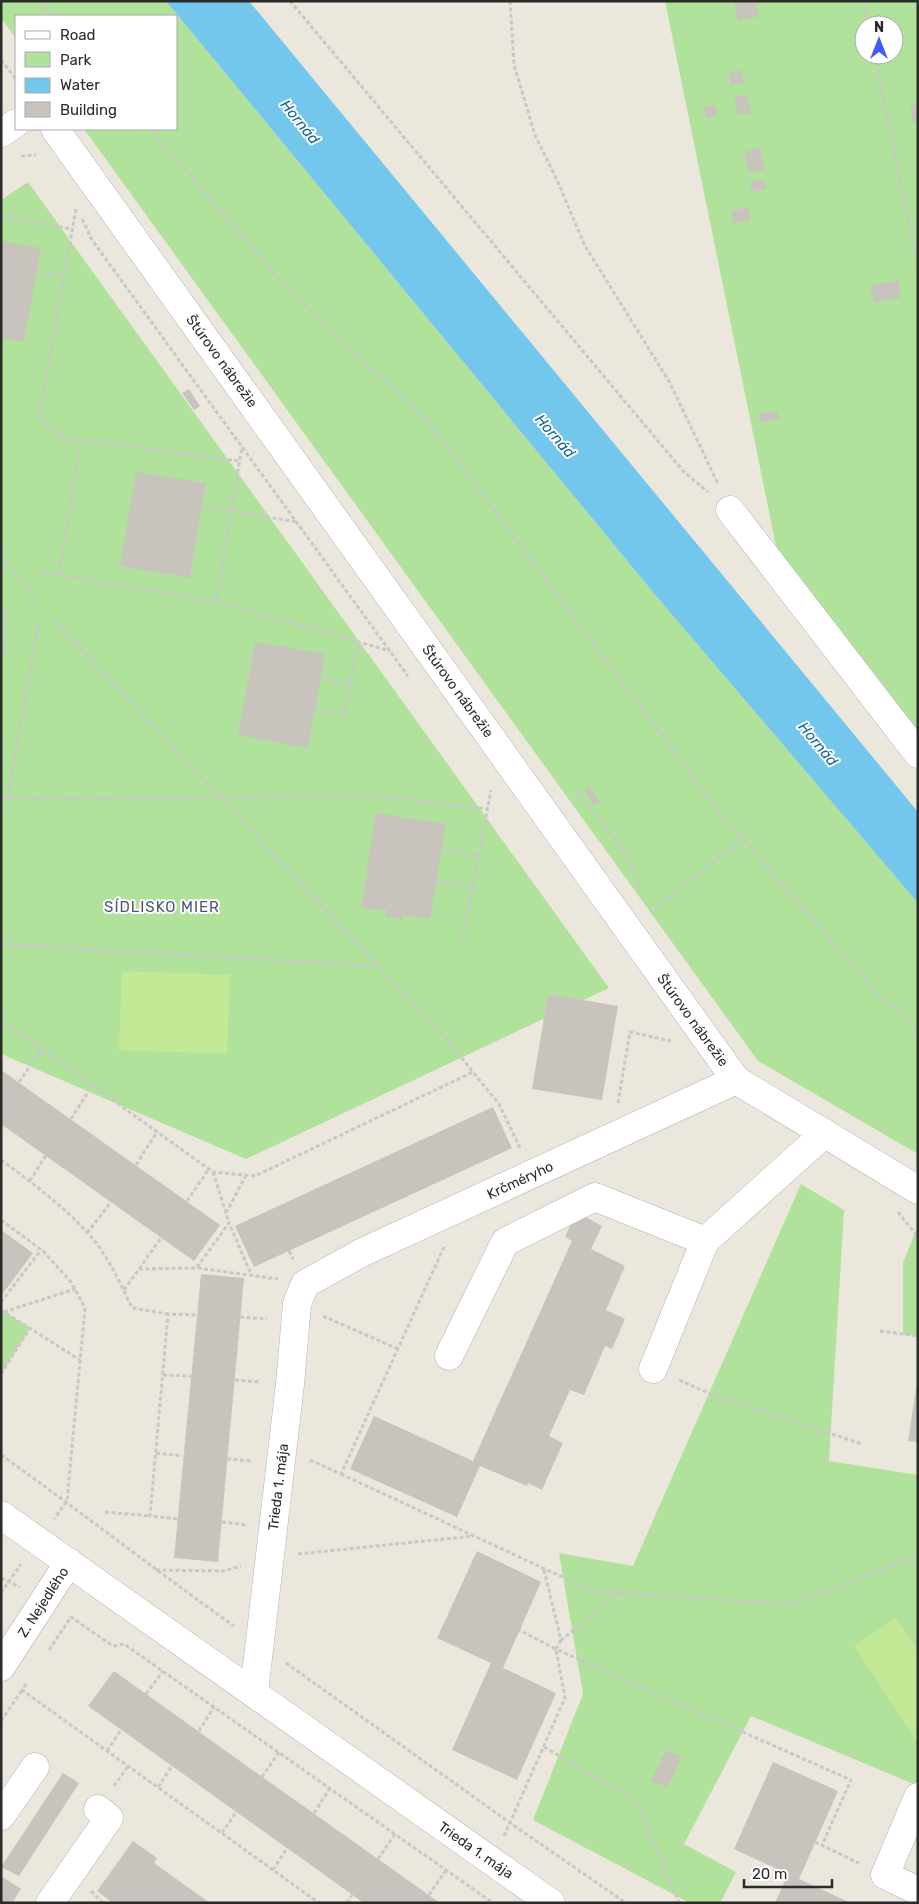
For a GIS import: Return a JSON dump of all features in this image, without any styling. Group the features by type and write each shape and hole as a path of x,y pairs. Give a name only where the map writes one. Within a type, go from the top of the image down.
{"street":[{"path":"1,133 15,124"},
{"name":"Štúrovo nábrežie","path":"56,130 736,1080 918,1190"},
{"path":"730,510 882,710 918,754"},
{"name":"Krčméryho","path":"301,1294 360,1253 736,1080"},
{"path":"653,1369 705,1240 825,1133"},
{"path":"449,1356 505,1242 595,1197 705,1240"},
{"name":"Trieda 1. mája","path":"254,1692 301,1294"},
{"name":"Trieda 1. mája","path":"1,1515 551,1903"},
{"name":"Z. Nejedlého","path":"8,1676 69,1562"},
{"path":"1,1816 35,1767"},
{"path":"918,1798 885,1875 918,1891"},
{"path":"50,1903 109,1818 98,1809"}],"path":[{"path":"39,1 51,15"},
{"path":"290,1 684,472 730,510"},
{"path":"510,1 514,65 534,135 557,180 585,246 670,383 730,510"},
{"path":"863,1 866,15"},
{"path":"1,60 15,78"},
{"path":"876,65 918,266"},
{"path":"151,130 295,297 428,421 715,808 875,991 918,1031"},
{"path":"13,159 36,154 41,162"},
{"path":"239,462 62,437 39,418 76,208 92,240 413,682"},
{"path":"1,217 72,229"},
{"path":"36,271 64,276"},
{"path":"59,575 81,439"},
{"path":"216,601 242,446"},
{"path":"202,506 297,522"},
{"path":"1,554 36,599"},
{"path":"40,572 216,601 391,652"},
{"path":"1,615 8,615 3,654 1,655"},
{"path":"40,618 3,800 219,796 381,796 486,809"},
{"path":"54,620 442,1034 499,1104 522,1153"},
{"path":"315,709 344,715 359,642"},
{"path":"321,678 350,684"},
{"path":"464,939 490,790 496,797"},
{"path":"577,790 612,835 631,864 642,898"},
{"path":"645,906 647,914 742,840"},
{"path":"442,849 478,855"},
{"path":"436,880 473,888"},
{"path":"1,944 378,966"},
{"path":"1,1020 213,1172 255,1176 473,1072"},
{"path":"617,1105 630,1032 672,1041"},
{"path":"18,1082 42,1049"},
{"path":"71,1119 92,1086"},
{"path":"136,1165 156,1132"},
{"path":"30,1180 46,1155"},
{"path":"1,1160 30,1180 87,1233 117,1274 132,1308 168,1314 197,1314"},
{"path":"186,1201 209,1169"},
{"path":"139,1269 197,1268 251,1274 229,1223 213,1172"},
{"path":"226,1213 246,1175"},
{"path":"87,1233 111,1202"},
{"path":"1,1220 40,1250 71,1282 86,1308 67,1501"},
{"path":"197,1268 229,1223"},
{"path":"124,1290 161,1238"},
{"path":"1,1302 40,1250"},
{"path":"3,1311 75,1289"},
{"path":"301,1294 398,1349"},
{"path":"3,1311 80,1360"},
{"path":"150,1516 168,1314"},
{"path":"1,1374 30,1328"},
{"path":"880,1332 918,1336"},
{"path":"653,1369 713,1395 862,1444"},
{"path":"163,1375 191,1376"},
{"path":"156,1453 183,1456"},
{"path":"1,1455 67,1501 156,1570 626,1903"},
{"path":"341,1474 588,1589 621,1593 792,1604 918,1556"},
{"path":"105,1512 177,1519"},
{"path":"156,1570 224,1572 270,1556 474,1536"},
{"path":"544,1570 561,1640"},
{"path":"492,1862 566,1698 556,1649 561,1640 621,1593"},
{"path":"44,1658 71,1617 113,1646 124,1644 493,1903"},
{"path":"519,1630 556,1649 851,1780 822,1845"},
{"path":"146,1694 163,1671"},
{"path":"8,1676 22,1690 319,1903"},
{"path":"1,1721 28,1682"},
{"path":"199,1731 214,1707"},
{"path":"107,1751 120,1730"},
{"path":"544,1747 637,1801 679,1903"},
{"path":"262,1777 279,1752"},
{"path":"158,1787 172,1766"},
{"path":"314,1813 330,1788"},
{"path":"222,1833 236,1812"},
{"path":"378,1859 395,1834"},
{"path":"815,1842 885,1875"},
{"path":"272,1870 287,1848"},
{"path":"429,1895 446,1870"},
{"path":"346,1903 352,1895"}],"green space":[{"path":"1,1 166,1 178,15 15,15 15,37 1,18"},
{"path":"665,1 918,1 918,736 838,647 776,546"},
{"path":"178,16 657,597 918,903 918,1154 758,1061 85,130 178,130"},
{"path":"28,182 609,988 246,1159 1,1054 1,200"},
{"path":"122,971 230,975 227,1054 119,1050"},
{"path":"801,1184 844,1210 829,1461 918,1475 918,1782 916,1785 751,1716 684,1844 736,1872 720,1903 690,1903 533,1820 583,1694 559,1553 633,1566"},
{"path":"918,1225 918,1336 903,1334 903,1263"},
{"path":"1,1310 30,1328 1,1374"},
{"path":"896,1618 918,1651 918,1743 854,1646"}],"water":[{"name":"Hornád","path":"166,1 249,1 918,812 918,903 657,597"}],"building":[{"path":"755,1 759,16 738,21 734,4"},
{"path":"741,70 744,82 731,85 728,72"},
{"path":"747,94 751,113 738,115 734,97"},
{"path":"716,105 717,116 706,118 704,107"},
{"path":"911,105 918,105 918,122 912,123"},
{"path":"760,148 765,169 749,173 744,152"},
{"path":"763,179 766,189 752,192 750,182"},
{"path":"748,207 751,220 733,224 731,211"},
{"path":"1,241 41,248 24,342 1,338"},
{"path":"898,280 901,297 874,303 870,286"},
{"path":"189,389 200,406 194,410 182,393"},
{"path":"777,411 779,419 761,423 759,414"},
{"path":"136,472 206,483 190,578 120,566"},
{"path":"255,642 325,654 308,748 238,735"},
{"path":"588,786 600,801 594,805 584,790"},
{"path":"376,813 446,824 430,919 403,915 403,920 386,917 387,910 361,908"},
{"path":"548,994 618,1006 602,1100 532,1089"},
{"path":"1,1070 220,1225 194,1261 1,1124"},
{"path":"493,1107 512,1148 254,1267 235,1226"},
{"path":"576,1212 602,1226 591,1249 625,1266 606,1310 625,1319 612,1349 605,1346 584,1395 570,1390 549,1436 563,1443 542,1490 528,1483 527,1486 480,1466 457,1517 350,1469 374,1416 473,1461 572,1241 565,1237"},
{"path":"1,1230 33,1253 1,1296"},
{"path":"201,1274 244,1278 218,1562 174,1558"},
{"path":"918,1382 918,1442 908,1441"},
{"path":"477,1551 541,1582 503,1668 556,1693 517,1780 452,1750 491,1663 437,1638"},
{"path":"114,1671 440,1903 364,1903 88,1706"},
{"path":"666,1750 682,1757 667,1787 651,1781"},
{"path":"773,1762 838,1791 799,1879 851,1903 775,1903 788,1874 734,1849"},
{"path":"63,1773 79,1783 19,1876 1,1867"},
{"path":"133,1841 157,1858 154,1863 210,1903 113,1903 97,1891"},
{"path":"1,1876 21,1889 12,1903 1,1903"}],"district":[{"name":"SÍDLISKO MIER","path":"162,907"}]}
